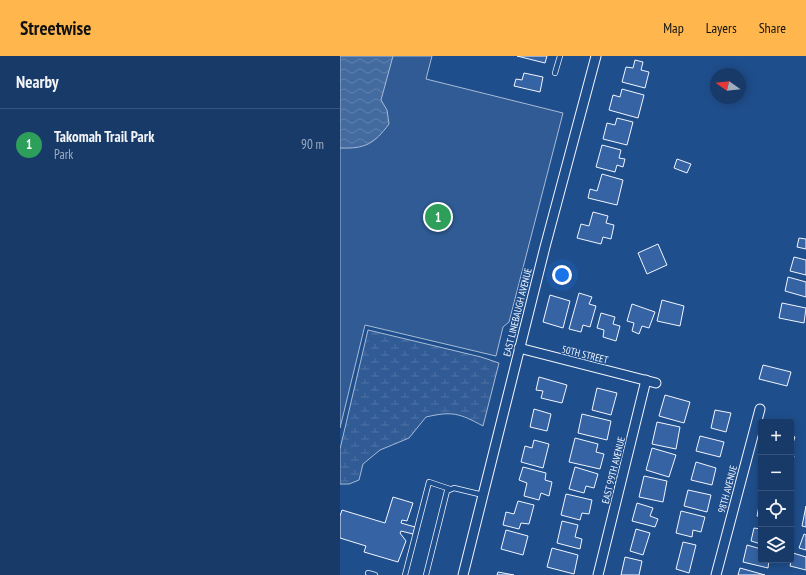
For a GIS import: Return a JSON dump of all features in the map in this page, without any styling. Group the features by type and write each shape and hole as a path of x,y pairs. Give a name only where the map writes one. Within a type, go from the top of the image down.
{"street":[{"name":"EAST LINEBAUGH AVENUE","path":"464,575 519,348 596,56"},
{"name":"50TH STREET","path":"519,348 646,380"},
{"path":"646,380 656,382"},
{"name":"EAST 99TH AVENUE","path":"598,575 646,380"},
{"name":"98TH AVENUE","path":"716,575 760,409"}],"lane":[{"path":"555,73 560,56"},
{"path":"405,575 429,482 450,489 454,488 483,495"},
{"path":"426,575 447,491 450,489"},
{"path":"368,573 375,575"}],"green space":[{"path":"368,330 481,357 499,363 483,426 468,418 455,414 442,414 426,417 409,438 380,450 363,464 359,480 349,484 340,484 340,449"}],"shaded area":[{"path":"340,56 432,56 426,79 563,113 509,322 503,327 496,356 365,325 340,428"}],"water":[{"path":"340,56 393,56 381,100 387,110 389,124 379,136 363,146 340,148"}],"building":[{"path":"517,56 547,56 545,63"},
{"path":"635,60 643,62 641,70 649,72 645,88 622,82 626,67 633,68"},
{"path":"524,73 543,77 540,92 514,86 516,79 522,80"},
{"path":"622,89 644,95 638,118 609,110 613,95 620,97"},
{"path":"617,118 633,122 627,145 603,139 607,123 615,125"},
{"path":"602,145 621,150 619,158 625,159 623,167 617,165 615,172 596,167"},
{"path":"677,159 691,164 687,173 674,168"},
{"path":"602,174 623,180 617,205 588,198 590,189 597,191"},
{"path":"593,212 608,216 606,223 614,225 611,239 603,237 601,244 577,238 581,224 589,226"},
{"path":"799,238 806,239 806,249 797,247"},
{"path":"658,244 667,265 647,274 638,253"},
{"path":"794,257 806,260 806,275 790,271"},
{"path":"788,277 806,282 806,297 785,291"},
{"path":"579,293 592,297 589,304 596,306 590,327 583,325 581,332 569,329"},
{"path":"550,295 570,301 563,328 543,322"},
{"path":"662,300 684,306 680,326 657,321"},
{"path":"782,303 806,308 804,323 779,318"},
{"path":"632,304 655,312 649,328 642,326 639,334 632,331 634,323 627,321"},
{"path":"601,313 615,317 613,324 620,326 616,341 603,337 604,330 597,328"},
{"path":"763,365 791,372 787,386 759,379"},
{"path":"539,377 567,385 562,403 541,398 543,391 536,390"},
{"path":"597,388 617,393 611,415 592,410"},
{"path":"665,395 690,402 684,423 659,416"},
{"path":"534,409 551,414 547,431 530,427"},
{"path":"715,410 731,413 726,432 711,428"},
{"path":"582,414 611,421 607,440 578,433"},
{"path":"657,422 680,427 676,449 652,444"},
{"path":"700,436 724,442 720,457 696,451"},
{"path":"575,438 598,444 596,452 604,454 600,469 569,462"},
{"path":"534,440 549,444 543,468 521,462 525,446 532,448"},
{"path":"652,448 676,455 669,477 646,470"},
{"path":"696,462 716,468 712,485 691,480"},
{"path":"523,467 546,473 545,480 552,482 549,496 541,493 539,500 524,496 527,483 519,480"},
{"path":"575,467 598,474 594,488 586,486 584,493 569,489"},
{"path":"644,476 667,481 663,502 639,497"},
{"path":"688,490 711,495 707,512 684,506"},
{"path":"566,494 592,500 589,514 582,513 580,520 561,515"},
{"path":"393,497 413,503 407,521 402,520 401,523 415,527 413,534 401,531 400,533 406,541 398,562 364,552 366,546 340,538 340,516 342,510 385,523"},
{"path":"518,501 534,505 529,524 521,523 519,529 503,525 506,512 514,514"},
{"path":"637,503 653,508 650,516 658,519 655,527 632,521"},
{"path":"806,506 806,527 802,526"},
{"path":"681,511 705,517 701,532 693,530 692,537 676,533"},
{"path":"562,521 578,525 575,537 582,539 580,549 557,543"},
{"path":"754,528 758,529 758,543 751,541"},
{"path":"636,529 650,533 643,555 630,551"},
{"path":"506,530 528,536 523,555 501,549"},
{"path":"804,534 806,535 806,550 799,548"},
{"path":"683,542 696,545 689,573 676,569"},
{"path":"747,545 758,548 758,563 769,563 768,568 743,562"},
{"path":"552,548 578,555 574,574 547,567"},
{"path":"794,553 806,557 806,570 790,566 791,563 794,563"},
{"path":"625,557 642,561 639,575 621,575"},
{"path":"740,568 765,575 738,575"},
{"path":"498,572 514,575 497,575"}],"place":[{"name":"Takomah Trail Park","path":"438,217"}]}
